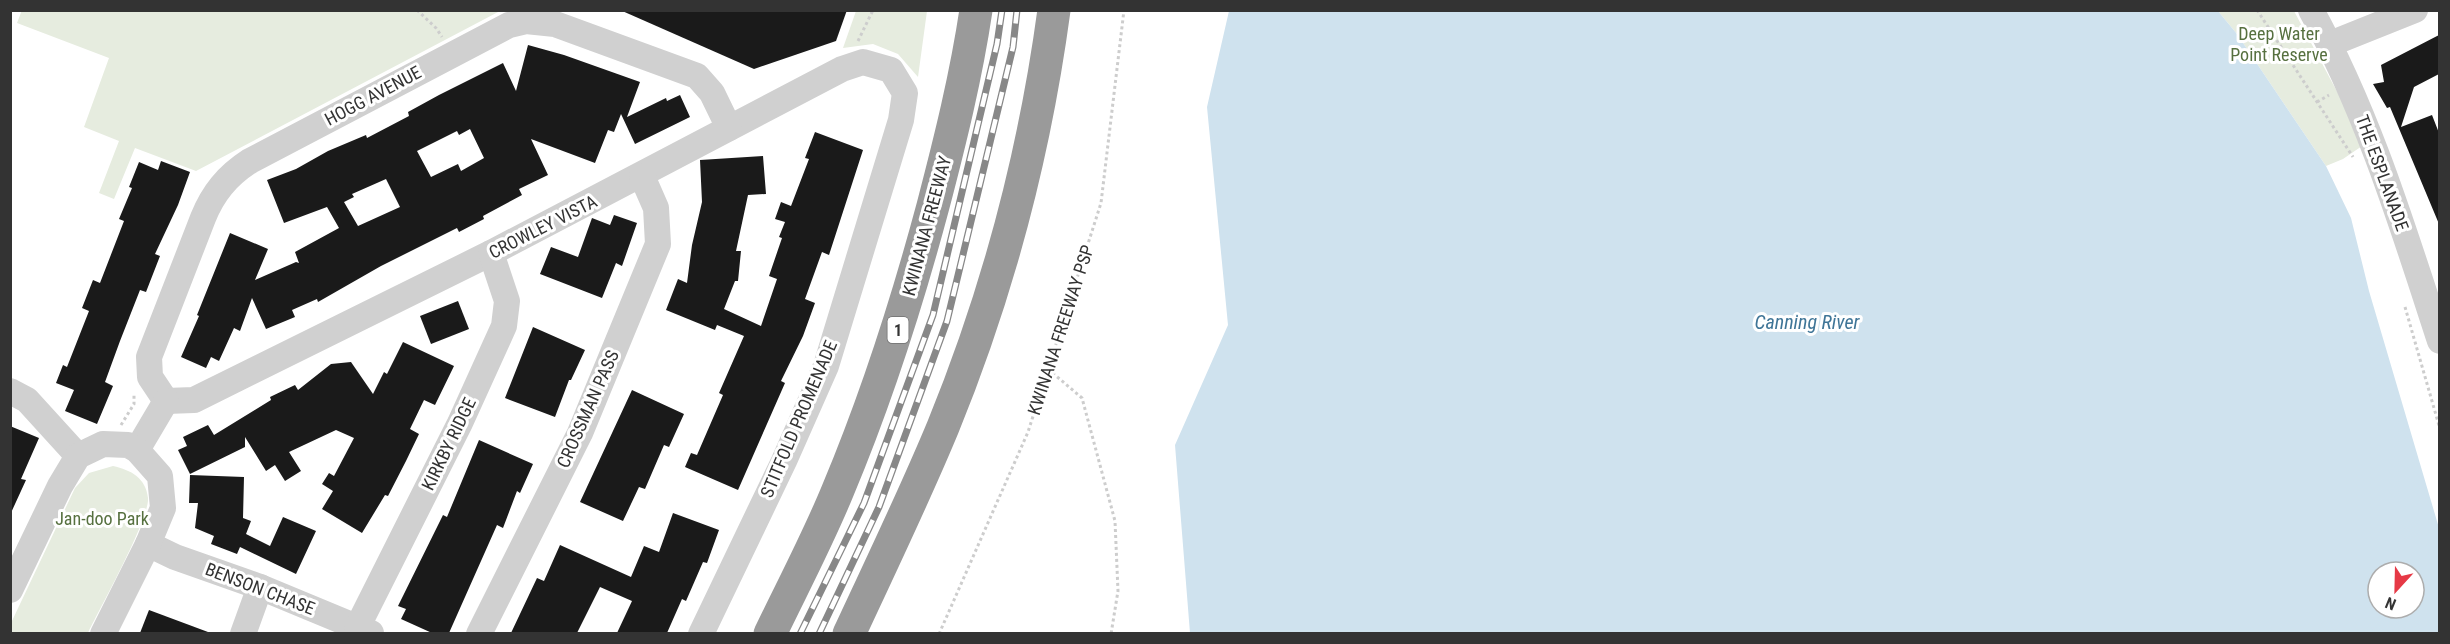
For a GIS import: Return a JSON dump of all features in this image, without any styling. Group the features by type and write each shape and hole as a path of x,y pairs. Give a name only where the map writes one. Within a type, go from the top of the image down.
{"highway":[{"name":"KWINANA FREEWAY","path":"770,633 837,492 890,356 945,162 960,99 976,10"},
{"path":"849,633 944,425 983,314 1020,191 1046,65 1054,10"}],"street":[{"name":"THE ESPLANADE","path":"2311,10 2330,44 2380,160 2439,341"},
{"path":"2330,44 2415,10"},
{"name":"HOGG AVENUE","path":"166,400 150,377 149,357 210,201 220,186 250,160 517,23 534,21 555,24 697,76 712,93 729,128"},
{"name":"CROWLEY VISTA","path":"166,400 194,400 642,176 842,69 863,62 891,70 905,93"},
{"name":"STITFOLD PROMENADE","path":"701,633 784,461 826,366 901,120 905,93"},
{"name":"CROSSMAN PASS","path":"479,633 580,433 658,244 656,208 642,176"},
{"name":"KIRKBY RIDGE","path":"364,631 504,326 507,301 491,253"},
{"path":"10,391 27,400 78,456"},
{"path":"137,450 166,400"},
{"path":"10,590 60,486 78,456 103,444 128,445 137,450 160,476 163,495 160,519 103,633"},
{"name":"BENSON CHASE","path":"148,544 175,557 260,587 364,631"},
{"path":"243,633 260,587"}],"path":[{"path":"417,10 436,28 453,54"},
{"name":"KWINANA FREEWAY PSP","path":"939,633 1028,432 1101,203 1124,10"},
{"path":"2257,10 2355,160"},
{"path":"2403,299 2439,429"},
{"path":"1048,369 1082,398 1115,521 1118,591 1111,633"}],"green space":[{"path":"22,10 500,11 196,171 135,148 114,199 99,193 119,141 84,127 109,58 17,23"},
{"path":"856,11 927,11 918,77 898,54 873,44 843,48"},
{"name":"Deep Water Point Reserve","path":"2218,11 2294,11 2365,144 2343,159 2326,166 2237,34"},
{"name":"Jan-doo Park","path":"113,466 126,470 141,480 148,498 133,543 88,633 11,633 11,623 75,488 89,473"}],"water":[{"name":"Canning River","path":"1229,11 2218,11 2237,34 2326,166 2351,218 2369,291 2439,528 2439,633 1190,633 1175,445 1228,325 1207,107"}],"building":[{"path":"620,10 847,10 836,41 754,69"},
{"path":"2439,35 2439,74 2414,87 2401,127 2432,115 2439,133 2439,224 2390,107 2387,108 2373,84 2384,82 2381,65"},
{"path":"528,45 640,82 627,117 666,98 667,101 680,95 690,117 635,144 621,114 614,132 608,130 595,163 531,139 548,175 519,189 522,195 483,216 484,219 459,232 457,228 381,266 318,302 317,299 292,310 295,317 266,329 252,298 240,331 234,328 219,361 211,357 206,368 181,357 230,233 268,249 255,280 296,262 299,263 295,252 339,228 327,207 284,223 267,180 296,169 328,151 366,135 367,138 409,116 408,112 503,63 516,91","holes":["470,129 484,158 461,171 458,164 431,177 417,151 457,131 459,135","386,179 400,207 358,226 344,202 354,197 352,194"]},
{"path":"815,132 863,150 829,255 822,252 805,299 815,303 803,336 781,381 785,383 738,490 685,467 691,453 697,455 723,395 719,393 744,336 717,325 715,330 666,310 678,279 687,283 692,245 702,202 700,160 763,156 766,194 748,195 736,251 741,251 738,281 735,281 724,309 761,326 777,279 769,276 785,222 775,219 781,202 791,206 809,159 805,158"},
{"path":"161,161 190,172 178,205 155,254 160,256 146,292 140,290 120,341 105,382 113,386 97,424 65,411 74,390 56,383 63,365 67,367 89,311 82,308 93,280 100,283 124,221 119,219 132,188 129,187 139,162 158,170"},
{"path":"614,215 637,223 622,266 616,263 602,298 540,274 551,247 578,257 592,218 610,225"},
{"path":"458,301 469,329 431,344 420,316"},
{"path":"533,327 585,350 569,380 555,417 505,398"},
{"path":"403,342 454,366 435,405 424,400 410,429 419,434 388,496 385,495 362,533 322,509 333,491 322,484 329,473 334,476 354,438 336,430 289,452 301,471 285,481 275,465 266,471 245,437 245,447 190,474 178,450 187,446 183,437 208,425 214,435 271,400 270,397 295,385 298,390 331,364 351,362 373,394 384,372 387,374"},
{"path":"632,390 684,414 669,447 664,445 645,489 639,487 623,521 580,502"},
{"path":"10,426 39,438 21,479 26,480 10,515"},
{"path":"479,440 533,464 520,493 517,491 503,528 497,525 449,633 432,633 401,619 406,609 398,606 443,515 447,517"},
{"path":"190,475 244,477 243,518 251,521 246,534 270,546 283,517 316,531 296,574 240,547 237,554 211,544 214,536 195,528 198,503 189,503"},
{"path":"673,513 719,530 707,563 703,562 686,601 682,599 667,633 617,633 632,601 600,587 577,633 511,633 537,578 544,581 560,545 631,577 644,546 659,552"},
{"path":"149,610 208,632 208,633 140,633"}],"railway":[{"path":"800,634 864,503 933,315 997,44 1002,10"},
{"path":"819,634 879,507 947,321 1013,47 1017,10"}]}
